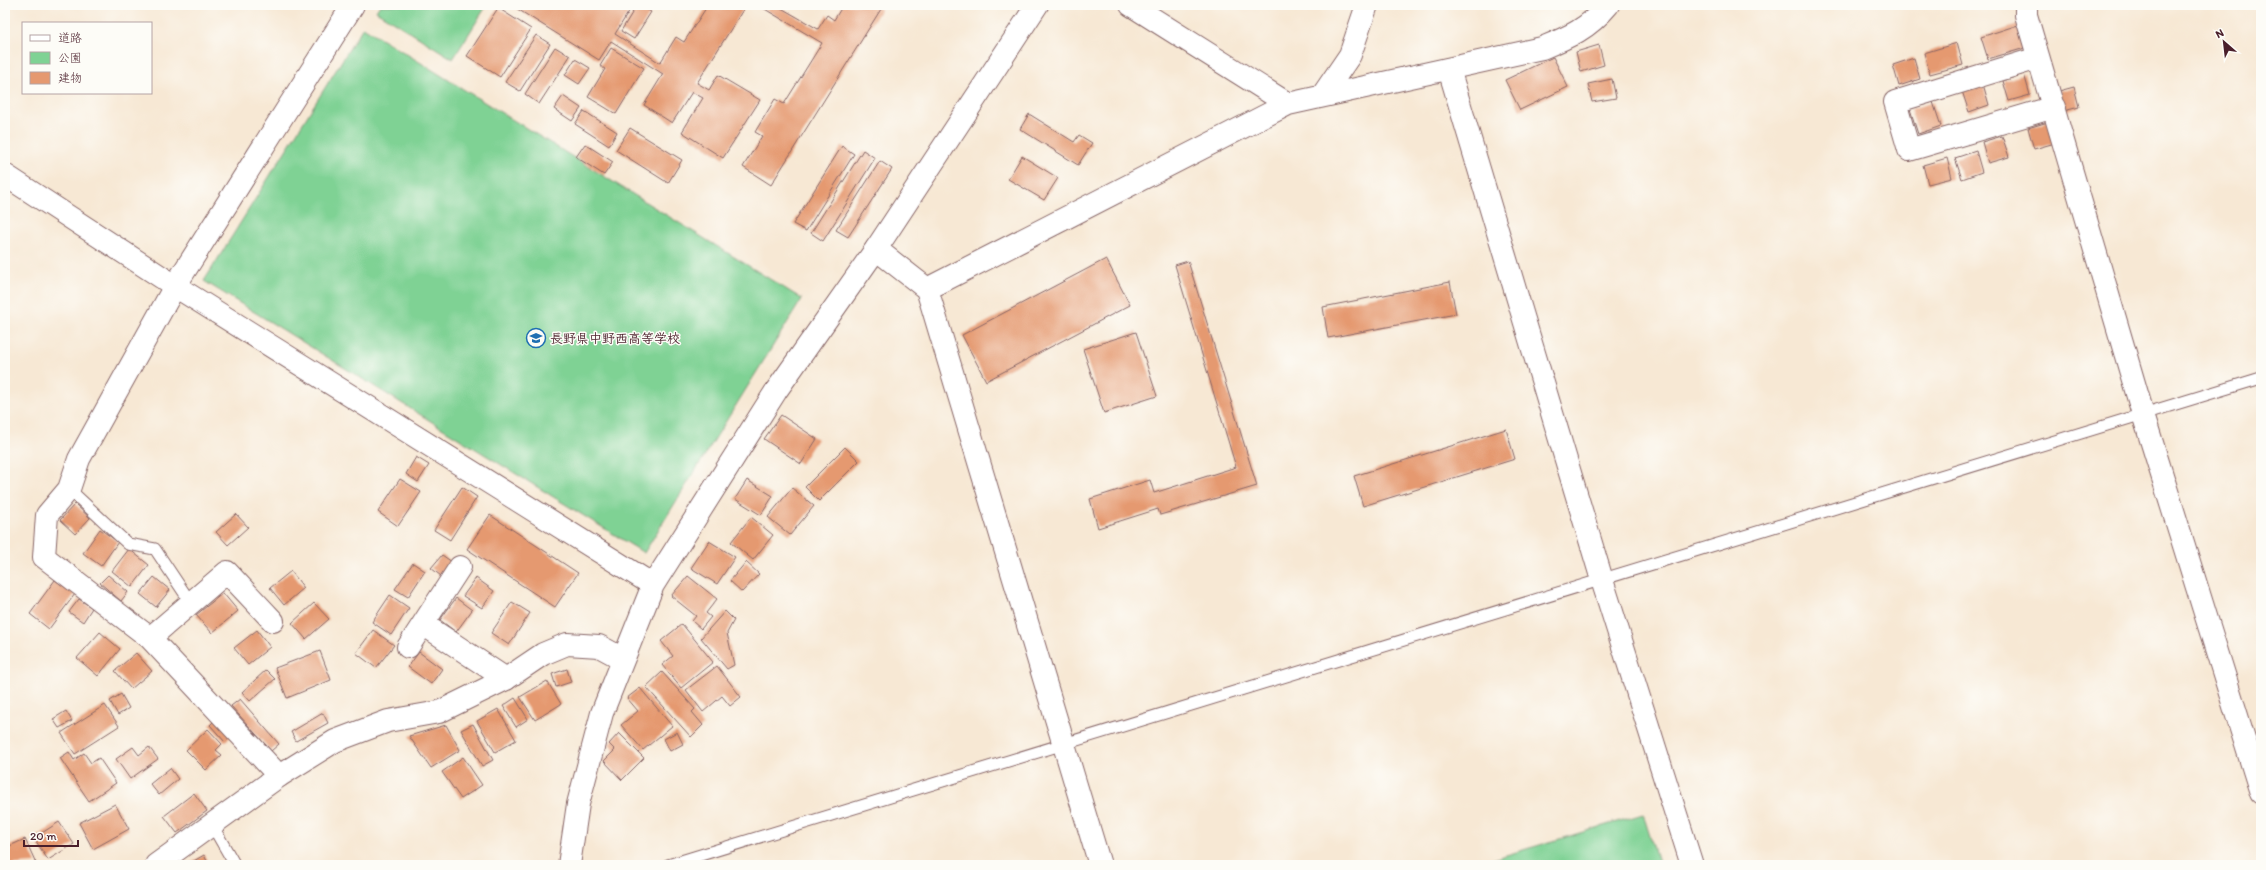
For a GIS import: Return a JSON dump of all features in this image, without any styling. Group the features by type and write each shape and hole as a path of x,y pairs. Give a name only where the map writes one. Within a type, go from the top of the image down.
{"street":[{"path":"279,776 150,638 44,557 47,515 69,489 79,459 175,286 353,5"},
{"path":"569,865 578,804 602,713 654,585 776,391 876,249 1037,5"},
{"path":"1131,5 1288,104"},
{"path":"1322,96 1350,55 1367,5"},
{"path":"927,289 1288,104 1542,48 1574,36 1597,18 1608,5"},
{"path":"2026,5 2026,15 2038,58 2054,107 2143,414 2261,793"},
{"path":"2038,58 1895,102 1909,150 2054,107"},
{"path":"1450,69 1602,580 1692,865"},
{"path":"5,175 175,286 654,585"},
{"path":"876,249 927,289 1100,865"},
{"path":"408,647 460,568"},
{"path":"150,638 227,572 273,622"},
{"path":"423,624 506,680"},
{"path":"156,865 279,776 335,741 388,721 439,712 506,680 543,654 567,644 599,646 623,659"}],"lane":[{"path":"668,865 2261,378"},
{"path":"69,489 128,544 155,549 191,603"},
{"path":"212,825 235,865"}],"green space":[{"path":"380,5 487,5 453,59 376,11"},
{"path":"363,27 802,299 644,553 204,281"},
{"path":"1643,814 1659,865 1473,865"}],"building":[{"path":"511,5 633,5 615,34 660,63 676,37 684,42 708,5 746,5 697,83 709,90 718,75 760,100 723,158 682,132 703,98 692,92 672,123 644,105 663,74 611,41 599,60"},
{"path":"637,5 644,5 643,7 651,12 634,39 621,31"},
{"path":"758,5 776,5 818,29 827,15 834,20 843,5 875,5 881,9 771,185 743,167 762,136 755,132 775,99 784,104 822,43"},
{"path":"498,8 531,29 500,77 467,56"},
{"path":"2018,25 2025,48 1988,59 1981,37"},
{"path":"536,35 550,44 520,91 505,82"},
{"path":"1957,43 1963,65 1930,74 1924,53"},
{"path":"1599,45 1604,65 1581,72 1576,52"},
{"path":"555,47 570,56 539,104 525,94"},
{"path":"611,48 644,68 616,114 588,97 605,69 600,66"},
{"path":"1553,57 1568,87 1520,110 1505,80"},
{"path":"1914,58 1920,79 1899,86 1893,65"},
{"path":"575,59 590,68 579,84 565,75"},
{"path":"2024,74 2030,95 2009,101 2003,81"},
{"path":"1612,79 1616,98 1592,102 1588,84"},
{"path":"1983,84 1989,105 1969,112 1962,91"},
{"path":"2074,87 2079,107 2064,111 2059,91"},
{"path":"563,96 581,108 572,121 554,109"},
{"path":"1933,102 1941,126 1918,134 1910,109"},
{"path":"584,111 617,132 609,146 575,124"},
{"path":"1029,114 1074,142 1079,135 1092,143 1078,165 1020,129"},
{"path":"2048,122 2055,143 2034,149 2028,128"},
{"path":"630,128 682,160 668,183 616,150"},
{"path":"2002,136 2009,157 1988,163 1982,142"},
{"path":"585,144 613,162 604,175 576,157"},
{"path":"842,146 854,154 806,231 793,224"},
{"path":"863,150 875,158 823,241 811,233"},
{"path":"1976,151 1982,172 1962,179 1955,158"},
{"path":"1022,156 1058,178 1044,200 1008,179"},
{"path":"1947,158 1952,178 1928,184 1923,165"},
{"path":"880,161 892,169 848,237 836,230"},
{"path":"1106,259 1130,305 986,381 962,335"},
{"path":"1188,261 1257,486 1160,515 1158,509 1098,528 1090,499 1150,480 1154,493 1236,467 1175,265"},
{"path":"1450,282 1456,314 1328,338 1323,307"},
{"path":"1136,332 1157,396 1104,413 1083,349"},
{"path":"781,415 817,439 801,464 764,439"},
{"path":"1506,429 1515,459 1363,506 1354,476"},
{"path":"845,447 859,461 819,501 805,487"},
{"path":"416,457 429,465 418,482 406,474"},
{"path":"400,479 421,492 398,526 378,512"},
{"path":"747,480 773,496 761,515 735,499"},
{"path":"462,487 477,497 450,540 434,530"},
{"path":"792,488 814,506 790,535 768,517"},
{"path":"75,504 90,518 75,534 60,520"},
{"path":"236,514 248,527 228,545 216,532"},
{"path":"490,515 578,573 555,607 467,549"},
{"path":"751,517 773,535 753,560 731,542"},
{"path":"100,529 118,542 101,566 83,553"},
{"path":"709,541 735,557 717,584 691,568"},
{"path":"129,549 149,565 132,587 112,571"},
{"path":"442,555 452,562 441,576 431,568"},
{"path":"746,562 759,574 742,592 730,581"},
{"path":"413,563 425,571 408,597 395,589"},
{"path":"291,571 304,588 284,605 270,588"},
{"path":"108,575 128,592 121,601 100,583"},
{"path":"688,576 717,599 706,613 711,617 701,629 692,621 696,616 671,596"},
{"path":"154,577 170,590 156,607 140,594"},
{"path":"476,578 494,591 482,608 463,596"},
{"path":"55,580 75,594 49,629 30,614"},
{"path":"223,593 238,611 212,633 196,615"},
{"path":"390,595 409,608 391,635 372,622"},
{"path":"456,598 472,610 456,632 440,620"},
{"path":"79,599 92,608 83,622 69,612"},
{"path":"512,602 530,613 509,645 491,633"},
{"path":"314,603 329,619 306,639 292,623"},
{"path":"725,611 734,620 727,633 734,665 727,669 701,638"},
{"path":"682,624 713,662 681,688 662,665 673,656 661,641"},
{"path":"257,630 270,647 248,665 234,648"},
{"path":"373,630 394,645 376,668 356,653"},
{"path":"100,632 120,649 98,676 77,658"},
{"path":"320,651 331,680 287,698 275,668"},
{"path":"419,652 442,669 431,684 408,667"},
{"path":"136,653 152,671 131,689 115,671"},
{"path":"717,666 741,697 730,706 722,696 703,712 686,690"},
{"path":"567,669 571,682 556,687 552,674"},
{"path":"266,670 275,679 250,701 242,692"},
{"path":"662,672 695,709 692,712 703,725 691,737 646,687"},
{"path":"547,681 561,704 535,720 520,697"},
{"path":"640,688 672,726 643,750 621,725 638,711 627,698"},
{"path":"121,694 129,708 118,715 110,701"},
{"path":"515,698 528,719 516,727 503,706"},
{"path":"240,699 279,744 271,751 231,706"},
{"path":"105,705 119,726 75,754 61,733"},
{"path":"498,709 516,740 495,752 477,721"},
{"path":"66,711 72,721 59,728 53,719"},
{"path":"323,713 328,723 296,741 291,732"},
{"path":"217,718 233,735 225,742 210,725"},
{"path":"473,724 493,760 482,766 461,730"},
{"path":"446,725 460,750 431,768 409,736"},
{"path":"208,729 222,744 216,750 222,755 206,770 186,750"},
{"path":"677,732 683,744 670,751 664,739"},
{"path":"619,733 644,758 622,780 604,761 615,750 609,744"},
{"path":"133,747 139,755 149,747 158,759 130,779 116,759"},
{"path":"69,752 74,760 84,753 91,763 99,758 116,783 89,801 60,758"},
{"path":"463,757 482,785 461,799 442,772"},
{"path":"170,768 178,779 159,795 150,784"},
{"path":"194,793 207,811 177,833 164,816"},
{"path":"115,804 129,829 93,849 79,823"},
{"path":"59,822 74,844 48,860 34,838"},
{"path":"25,839 36,863 5,865 5,848"},
{"path":"204,855 209,865 187,865"}],"place":[{"name":"長野県中野西高等学校","path":"536,338"}]}
